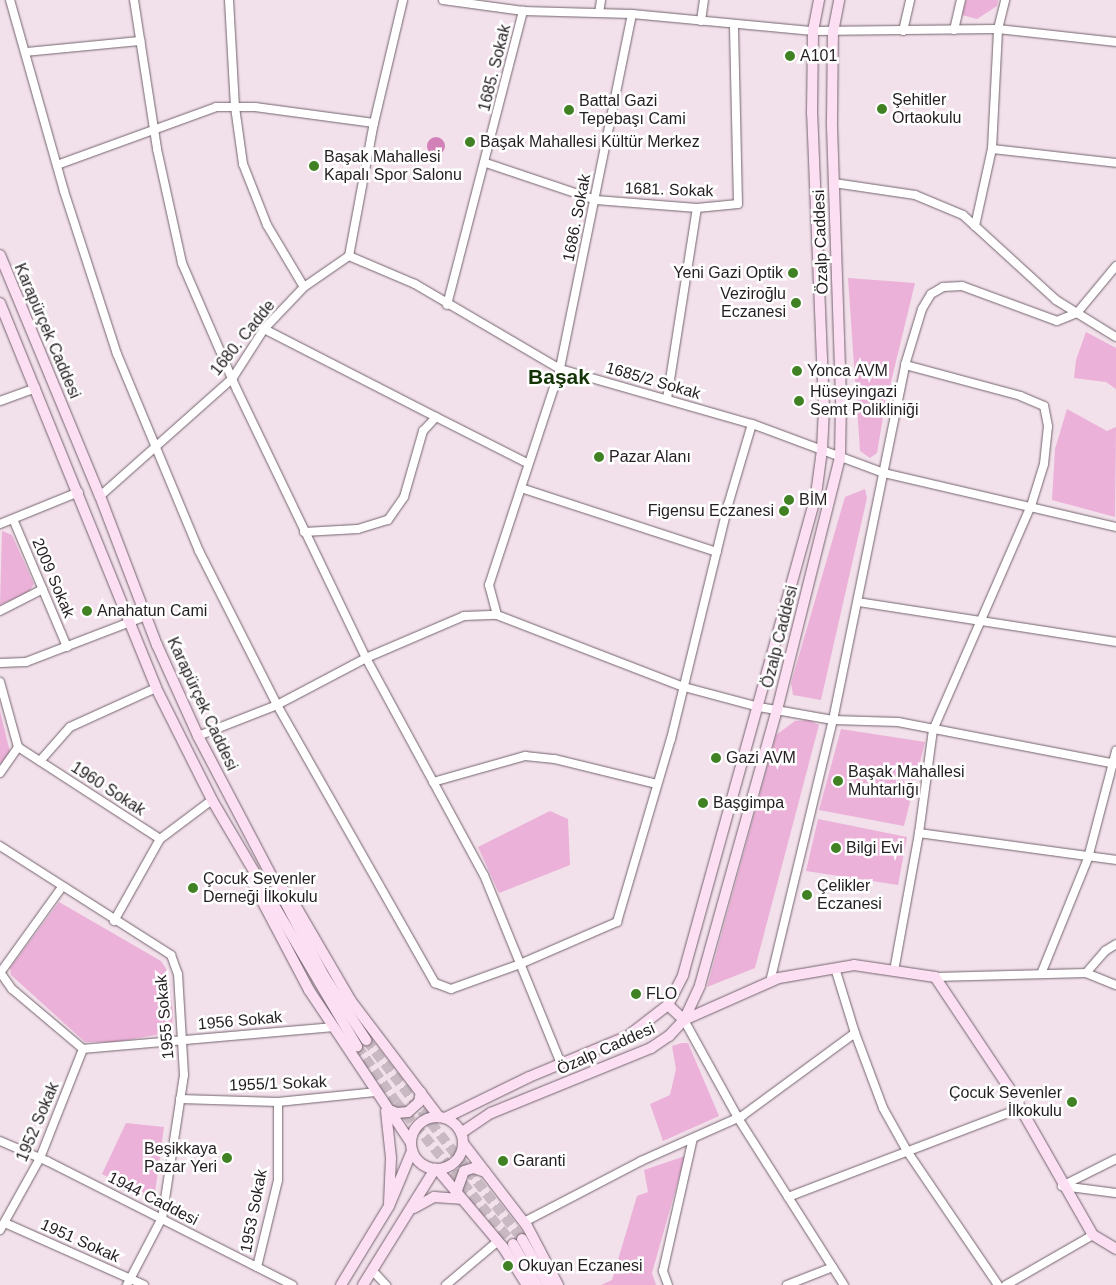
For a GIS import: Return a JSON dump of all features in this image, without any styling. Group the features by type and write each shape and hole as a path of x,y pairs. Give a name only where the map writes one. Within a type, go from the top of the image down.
{"main road":[{"name":"Özalp Caddesi","path":"442,1118 469,1104 628,1036 668,1005 687,963 816,495 822,450 824,409 812,114 813,31 819,0"},
{"name":"Özalp Caddesi","path":"462,1138 491,1113 651,1048 669,1036 684,1020 700,985 777,710 840,458 841,398 834,183 833,32 839,0"},
{"name":"Karapürçek Caddesi","path":"0,255 100,496 146,616 198,736 268,873 324,976 366,1040"},
{"name":"Karapürçek Caddesi","path":"0,303 79,492 156,688 234,840 357,1046"},
{"path":"234,840 277,933 333,1027 422,1164 436,1169 498,1241 527,1285"},
{"path":"268,873 291,898 351,1001 442,1118 462,1138 485,1172 524,1222 558,1285"},
{"path":"668,1005 684,1020 770,982 854,965 935,977 1021,1108 1062,1186 1093,1235 1116,1249"},
{"path":"386,1106 402,1113 414,1108 421,1092"},
{"path":"386,1106 390,1122 389,1206"},
{"path":"341,1285 389,1206 420,1123 442,1118"},
{"path":"363,1285 436,1169 453,1163 462,1138"},
{"path":"459,1196 464,1172 474,1168 485,1172"},
{"path":"409,1211 434,1197 459,1196"},
{"path":"537,1285 518,1241 548,1285"}],"street":[{"path":"10,0 57,165 117,354 157,445 199,551 277,705 436,983 451,989 520,964 617,922 684,687 716,552 752,424"},
{"path":"134,0 154,129 182,262 232,378 304,532 366,658 484,875 561,1064"},
{"path":"229,0 235,107 243,164 267,225 304,287"},
{"path":"349,256 374,123 404,0"},
{"path":"443,0 523,11 632,14 813,31 998,29 1116,42"},
{"path":"599,13 601,0"},
{"path":"701,21 704,0"},
{"path":"903,31 910,0"},
{"path":"954,30 961,0"},
{"path":"975,226 992,149 998,29 1005,0"},
{"name":"1685. Sokak","path":"447,305 486,162 523,11"},
{"name":"1686. Sokak","path":"497,615 489,585 521,488 527,463 560,369 596,200 632,14"},
{"name":"1681. Sokak","path":"486,162 596,200 697,208 738,204 734,25"},
{"path":"26,52 140,41"},
{"path":"57,165 216,107 235,107 374,123"},
{"path":"992,149 1116,162"},
{"path":"834,183 915,195 963,215 1056,300 1116,337"},
{"path":"667,399 697,208"},
{"name":"1685/2 Sokak","path":"349,256 415,284 447,305 560,369 752,424 884,473 1116,527"},
{"name":"1680. Cadde","path":"100,496 232,378 264,329 304,287 349,256"},
{"path":"770,982 833,720 905,365 922,309 931,294 943,287 962,286 1047,320 1057,321 1077,313 1116,266"},
{"path":"264,329 527,463"},
{"path":"894,971 919,833 933,730 983,620 1031,506 1044,464 1048,426 1044,406 1021,396 905,365"},
{"path":"0,401 36,388"},
{"path":"304,532 358,529 388,520 404,497 423,431 436,416"},
{"path":"521,488 716,552"},
{"path":"0,524 79,492"},
{"name":"2009 Sokak","path":"13,519 67,647"},
{"path":"0,611 43,589"},
{"path":"858,602 1116,642"},
{"path":"198,736 277,705 366,658 464,616 497,615 684,687 759,707 833,720 898,722 1114,764"},
{"path":"0,663 26,662 132,624 146,616"},
{"path":"0,682 18,747 0,773"},
{"path":"40,761 70,727 156,688"},
{"name":"1960 Sokak","path":"18,747 160,839"},
{"path":"1040,974 1088,858 1116,751"},
{"path":"433,782 525,756 555,759 657,784"},
{"path":"114,921 160,839 212,800"},
{"path":"919,833 1027,846 1088,858 1116,860"},
{"name":"1955 Sokak","path":"0,846 114,921 171,955 178,974 184,1075 162,1218 128,1281"},
{"path":"62,887 0,972 12,989 82,1049"},
{"path":"1086,973 1105,951 1116,944"},
{"path":"835,968 855,1033 883,1108 907,1152 998,1285"},
{"path":"935,977 1086,973 1116,985"},
{"path":"684,1020 738,1118 844,1285"},
{"name":"1956 Sokak","path":"82,1049 333,1027"},
{"path":"524,1222 630,1166 738,1118 855,1033"},
{"name":"1952 Sokak","path":"0,1230 40,1158 82,1049"},
{"name":"1955/1 Sokak","path":"180,1099 278,1102 377,1092"},
{"name":"1953 Sokak","path":"257,1266 278,1180 278,1102"},
{"path":"788,1197 1021,1108"},
{"path":"668,1285 663,1271 693,1138"},
{"name":"1944 Caddesi","path":"0,1141 40,1158 162,1218 292,1285"},
{"path":"1062,1186 1116,1159"},
{"path":"1062,1186 1116,1194"},
{"name":"1951 Sokak","path":"4,1223 128,1281 144,1285"},
{"path":"1006,1285 1093,1235"},
{"path":"446,1285 498,1241"},
{"path":"787,1285 833,1267"},
{"path":"372,1270 386,1285"}],"shaded area":[{"path":"966,0 998,0 997,6 977,19 962,15"},
{"path":"436,137 444,142 445,146 440,154 436,155 428,150 427,146 432,138"},
{"path":"848,278 915,283 884,411 877,453 870,458 860,451"},
{"path":"1086,332 1116,348 1116,389 1106,382 1074,378 1076,360"},
{"path":"1067,409 1107,431 1116,427 1115,517 1052,500 1055,449"},
{"path":"865,489 867,498 821,700 793,695 791,683 845,497"},
{"path":"2,531 12,535 34,584 29,592 0,605"},
{"path":"0,711 10,752 0,765"},
{"path":"809,720 819,725 755,968 707,987 776,735 795,721"},
{"path":"841,729 925,742 904,826 819,810"},
{"path":"550,811 568,819 570,865 499,893 478,847"},
{"path":"818,819 907,837 898,885 806,871"},
{"path":"59,902 161,961 168,972 173,1013 172,1026 166,1033 117,1042 85,1042 11,975 10,968"},
{"path":"688,1043 719,1116 663,1141 650,1104 670,1095 676,1069 672,1046"},
{"path":"126,1123 164,1127 155,1193 144,1196 102,1174"},
{"path":"685,1156 652,1273 656,1285 601,1285 612,1280 637,1196 648,1192 644,1170"}],"tunnel":[{"path":"366,1040 522,1239"},
{"path":"357,1046 396,1102 513,1244"}],"place":[{"name":"A101","path":"790,56"},
{"name":"Şehitler Ortaokulu","path":"882,109"},
{"name":"Battal Gazi Tepebaşı Cami","path":"569,110"},
{"name":"Başak Mahallesi Kültür Merkez","path":"470,142"},
{"name":"Başak Mahallesi Kapalı Spor Salonu","path":"314,166"},
{"name":"Yeni Gazi Optik","path":"793,273"},
{"name":"Veziroğlu Eczanesi","path":"796,303"},
{"name":"Yonca AVM","path":"797,371"},
{"name":"Hüseyingazi Semt Polikliniği","path":"799,401"},
{"name":"Pazar Alanı","path":"599,457"},
{"name":"BİM","path":"789,500"},
{"name":"Figensu Eczanesi","path":"784,511"},
{"name":"Anahatun Cami","path":"87,611"},
{"name":"Gazi AVM","path":"716,758"},
{"name":"Başak Mahallesi Muhtarlığı","path":"838,781"},
{"name":"Başgimpa","path":"703,803"},
{"name":"Bilgi Evi","path":"836,848"},
{"name":"Çocuk Sevenler Derneği İlkokulu","path":"193,888"},
{"name":"Çelikler Eczanesi","path":"807,895"},
{"name":"FLO","path":"636,994"},
{"name":"Çocuk Sevenler İlkokulu","path":"1072,1102"},
{"name":"Beşikkaya Pazar Yeri","path":"227,1158"},
{"name":"Garanti","path":"503,1161"},
{"name":"Okuyan Eczanesi","path":"508,1266"}],"district":[{"name":"Başak","path":"559,377"}]}
